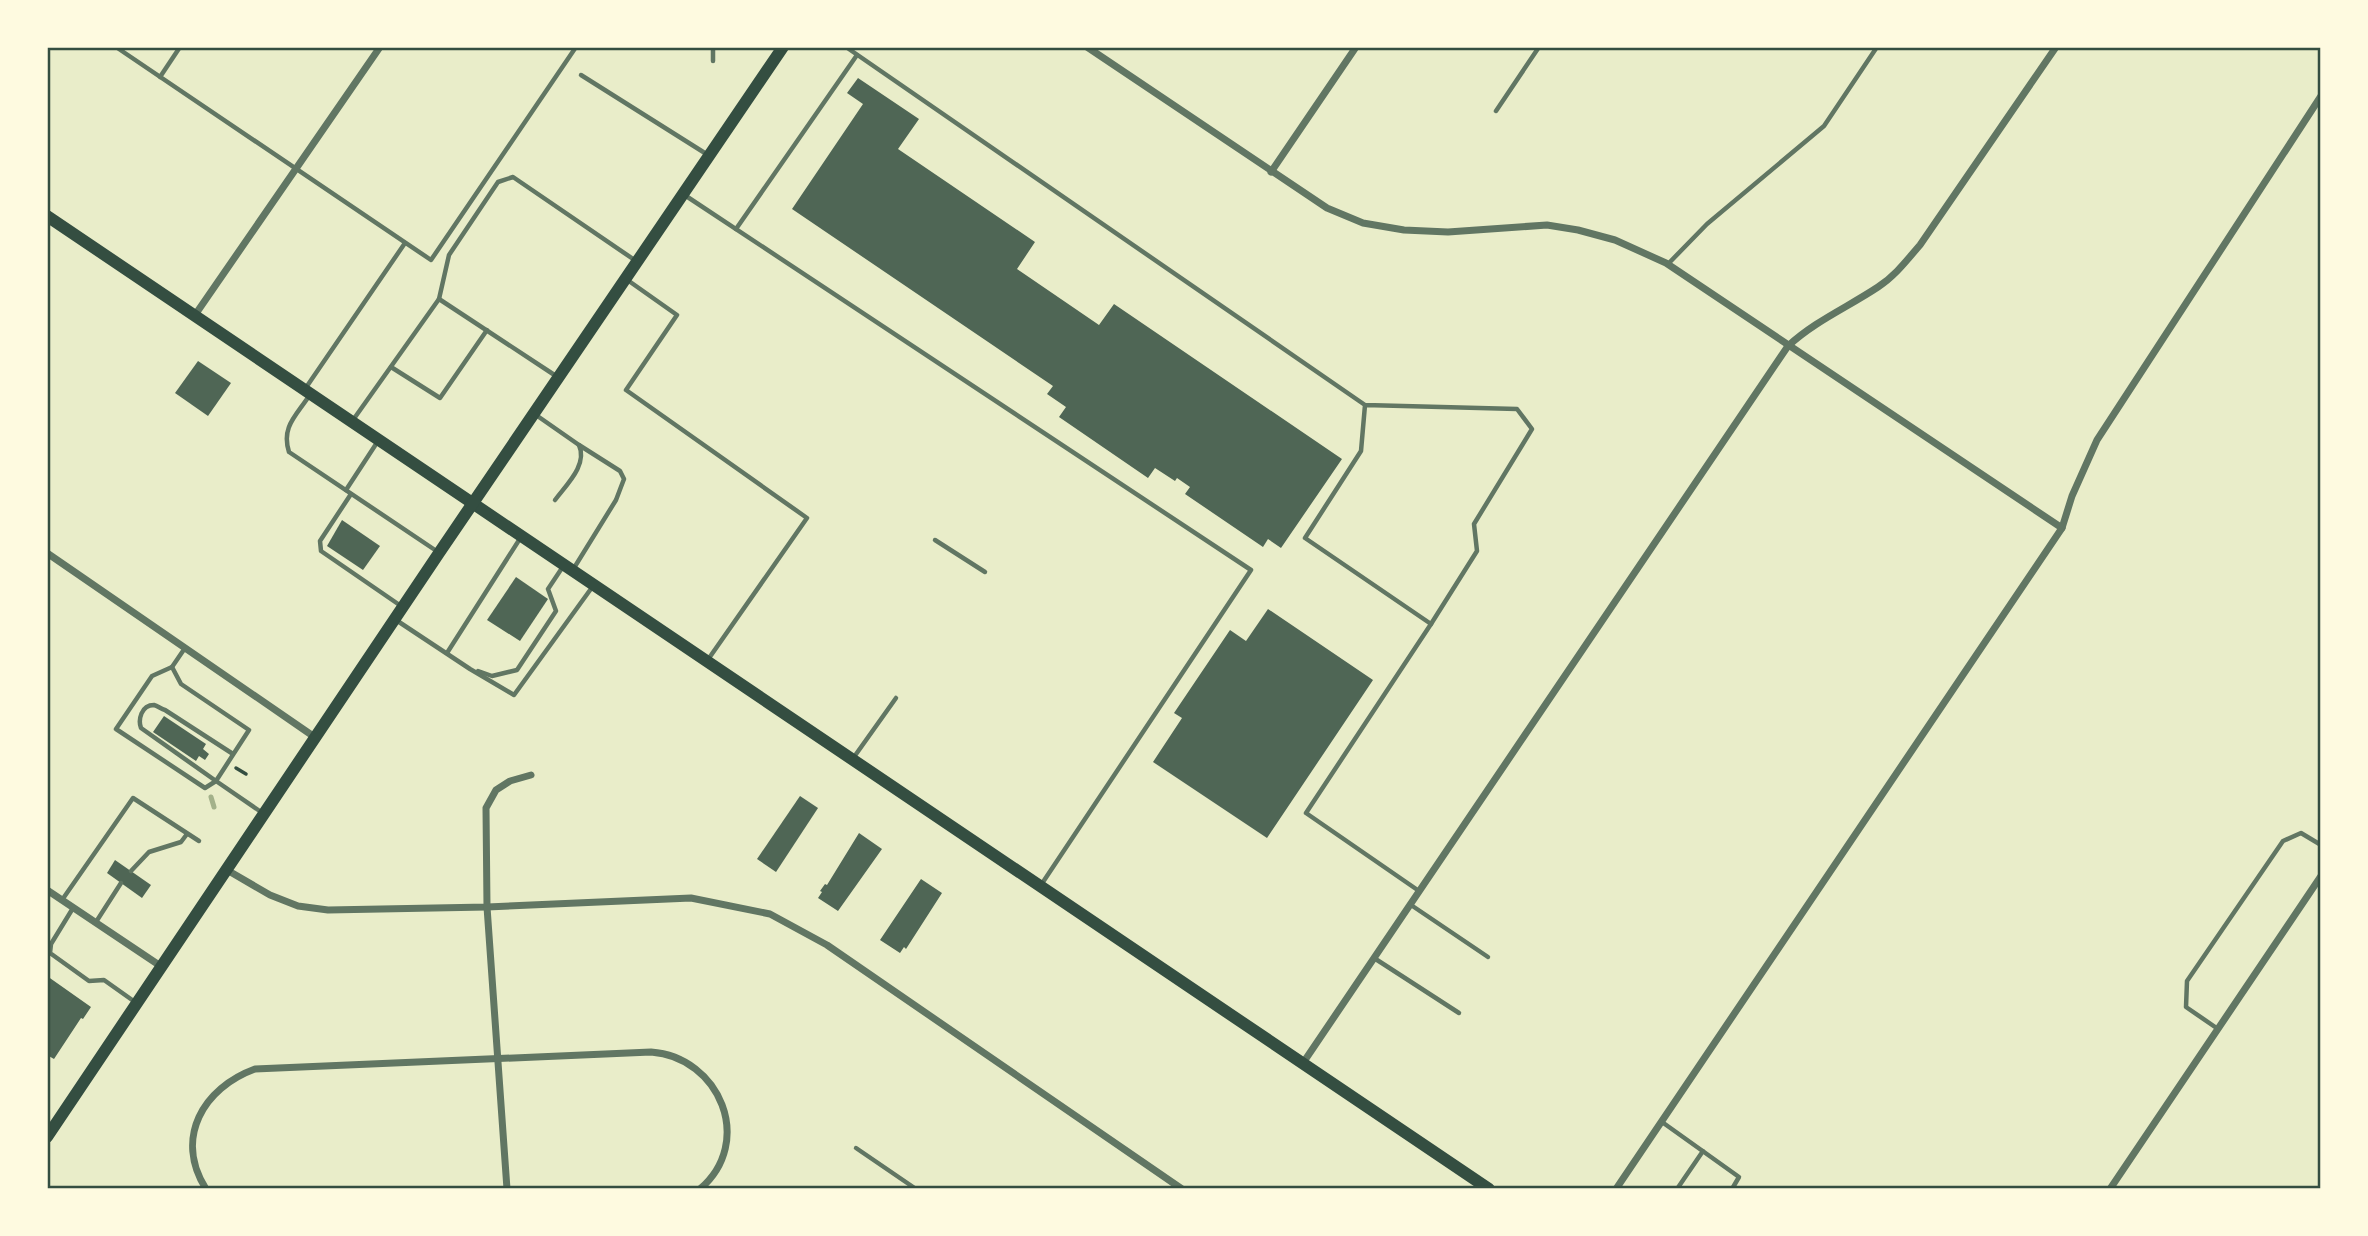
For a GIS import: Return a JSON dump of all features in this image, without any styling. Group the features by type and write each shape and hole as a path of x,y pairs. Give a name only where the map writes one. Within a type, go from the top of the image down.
{"main road":[{"path":"47,1138 439,553 783,47"},
{"path":"47,216 1489,1189"}],"street":[{"path":"195,315 380,47"},
{"path":"1087,47 1327,208 1363,223 1404,230 1448,232 1547,225 1615,240 1668,264 2062,528"},
{"path":"1271,172 1356,47"},
{"path":"1303,1063 1788,345 1806,329 1880,286 1896,273 1928,234 2056,47"},
{"path":"1616,1189 2062,528 2072,496 2097,440 2321,96"},
{"path":"47,553 316,738"},
{"path":"507,1189 488,907 486,808 496,790 510,781 531,775"},
{"path":"227,870 270,895 298,906 328,910 488,907 691,898 770,914 827,945 1179,1188"},
{"path":"2110,1189 2321,876"},
{"path":"47,890 162,967"},
{"path":"206,1189 194,1163 195,1127 211,1098 221,1087 244,1073 264,1068 651,1052 670,1056 695,1069 716,1091 724,1106 728,1124 723,1158 716,1172 700,1189"}],"lane":[{"path":"116,47 431,260 576,47"},
{"path":"160,77 180,47"},
{"path":"713,47 713,61"},
{"path":"846,47 1366,405 1517,409 1532,429 1474,524 1477,551 1306,813 1419,891"},
{"path":"1496,111 1539,47"},
{"path":"1668,264 1707,224 1824,126 1877,47"},
{"path":"736,229 856,55"},
{"path":"581,75 709,156"},
{"path":"352,422 439,299 449,255 498,182 513,177 636,262"},
{"path":"683,194 1251,570 1040,886"},
{"path":"405,243 308,392 289,426 285,440 289,452 439,553"},
{"path":"625,279 677,315 626,390 807,518 707,661"},
{"path":"439,299 559,379"},
{"path":"391,367 440,398 487,330"},
{"path":"1366,405 1361,451 1305,538 1431,624"},
{"path":"470,669 492,676 516,670 556,611 548,589 568,568 616,500 624,479 620,471 535,414"},
{"path":"379,440 320,541 321,551 404,607"},
{"path":"555,500 582,459 579,445"},
{"path":"447,653 521,536"},
{"path":"936,540 985,572"},
{"path":"396,619 514,695 594,585"},
{"path":"172,667 181,684 249,730 216,781 205,788 116,729 152,676 172,667 185,648"},
{"path":"852,759 896,698"},
{"path":"233,754 165,710 153,705 141,713 141,729 265,814"},
{"path":"62,900 133,798 199,841"},
{"path":"131,871 149,852 181,842 187,834"},
{"path":"2218,1029 2186,1007 2187,981 2283,841 2301,834 2321,845"},
{"path":"96,922 121,883"},
{"path":"1410,905 1488,957"},
{"path":"74,907 51,944 50,953 89,981 104,980 137,1003"},
{"path":"1374,958 1459,1013"},
{"path":"1662,1122 1740,1177 1732,1189"},
{"path":"856,1148 916,1189"},
{"path":"1677,1189 1703,1151"}],"building":[{"path":"858,78 919,119 898,149 1035,242 1017,269 1099,325 1114,304 1342,459 1281,548 1268,539 1263,547 1185,494 1190,487 1177,478 1175,481 1155,468 1148,478 1059,417 1066,407 1047,394 1053,386 792,209 863,104 847,93"},
{"path":"198,361 231,383 208,416 175,393"},
{"path":"342,520 380,546 363,570 327,546"},
{"path":"516,577 548,599 520,641 487,620"},
{"path":"1268,609 1373,680 1267,838 1153,762 1182,718 1174,713 1230,630 1246,641"},
{"path":"164,716 206,744 203,749 209,754 205,760 199,756 196,761 153,732"},
{"path":"800,796 818,808 776,872 757,859"},
{"path":"859,833 882,849 838,911 818,898"},
{"path":"115,860 151,885 142,898 107,873"},
{"path":"921,879 942,893 906,949 904,947 900,953 880,940"},
{"path":"47,976 91,1007 54,1059 47,1055"}],"waterway":[{"path":"211,797 214,807"}]}
